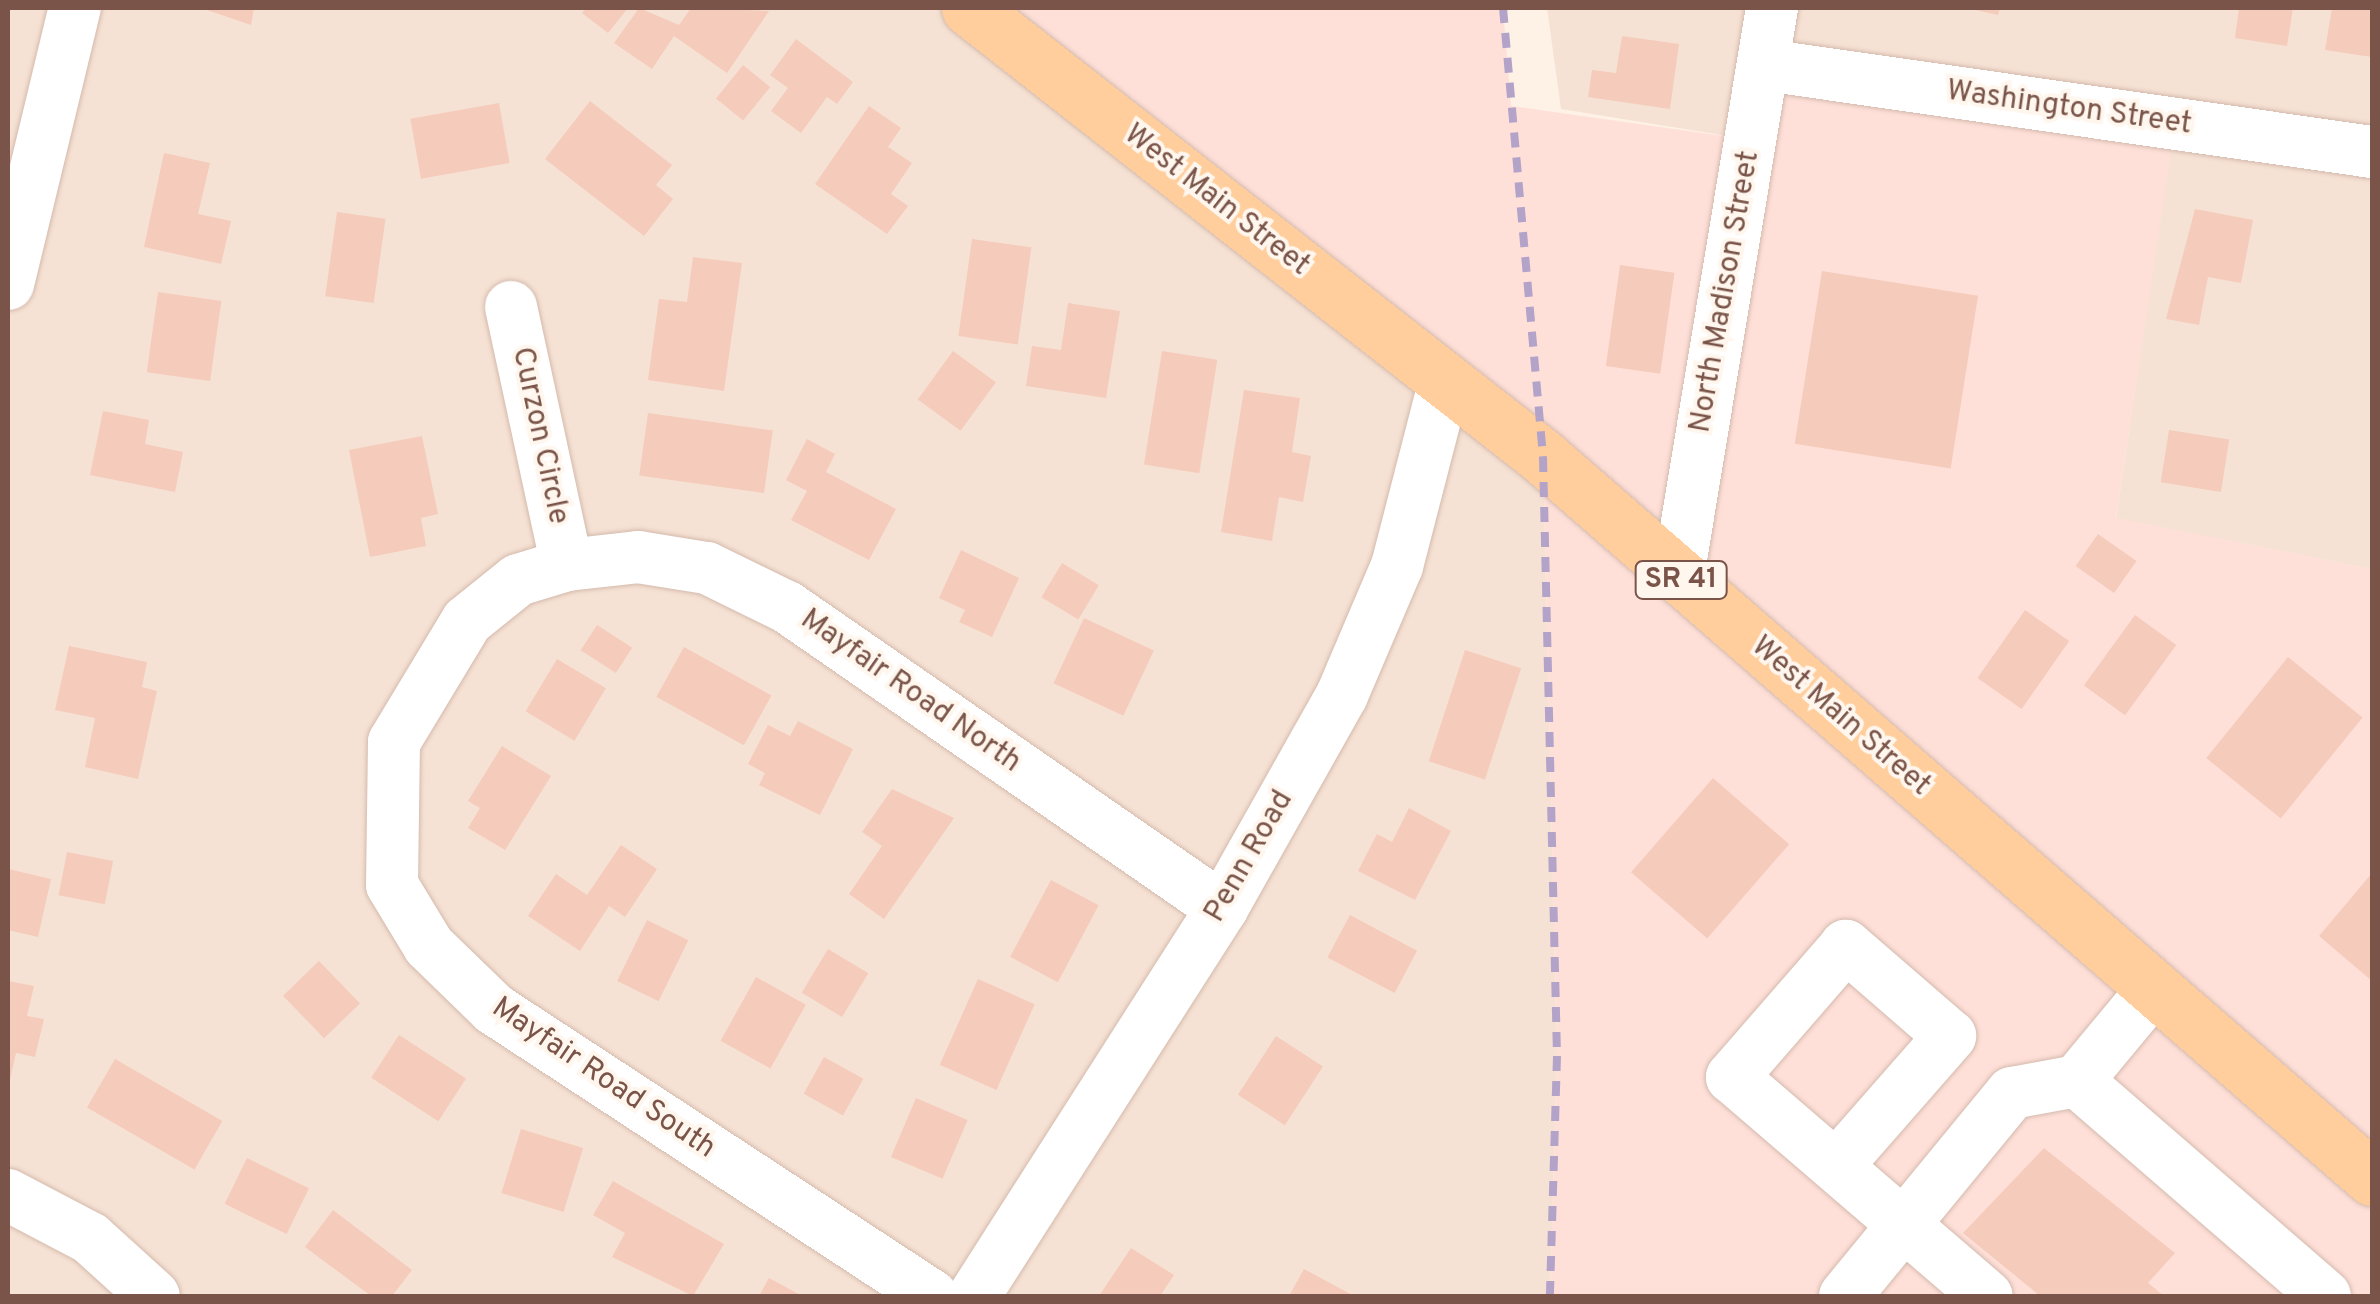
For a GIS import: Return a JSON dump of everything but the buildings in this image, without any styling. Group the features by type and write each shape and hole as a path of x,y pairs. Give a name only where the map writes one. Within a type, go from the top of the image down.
{"main road":[{"name":"West Main Street","path":"969,8 1445,380 1678,577 2151,992 2372,1178"}],"street":[{"path":"8,284 75,8"},
{"name":"North Madison Street","path":"1678,577 1766,65 1772,8"},
{"name":"Washington Street","path":"1766,65 2372,152"},
{"name":"Curzon Circle","path":"511,307 567,564"},
{"name":"Penn Road","path":"974,1296 1222,908 1342,695 1398,566 1445,380"},
{"name":"Mayfair Road North","path":"567,564 638,557 707,568 788,607 1222,908"},
{"name":"Mayfair Road South","path":"567,564 505,590 467,620 426,676 394,742 392,885 429,946 494,1009 932,1296"},
{"path":"1844,1296 2012,1093 2077,1081 2151,992"},
{"path":"2077,1081 2325,1296"},
{"path":"1839,1164 1904,1226 1987,1296"},
{"path":"8,1195 90,1238 154,1296"}],"shaded area":[{"path":"8,8 969,8 1543,457 1557,1056 1550,1296 8,1296"},
{"path":"969,8 1503,8 1511,106 1752,140 1765,65 2175,124 2116,518 2372,569 2372,1296 1550,1296 1557,1056 1543,457"},
{"path":"1547,8 2372,8 2372,569 2116,519 2174,124 1752,140 1561,109"}],"railway":[{"path":"1503,8 1543,457 1557,1056 1550,1296"}]}
